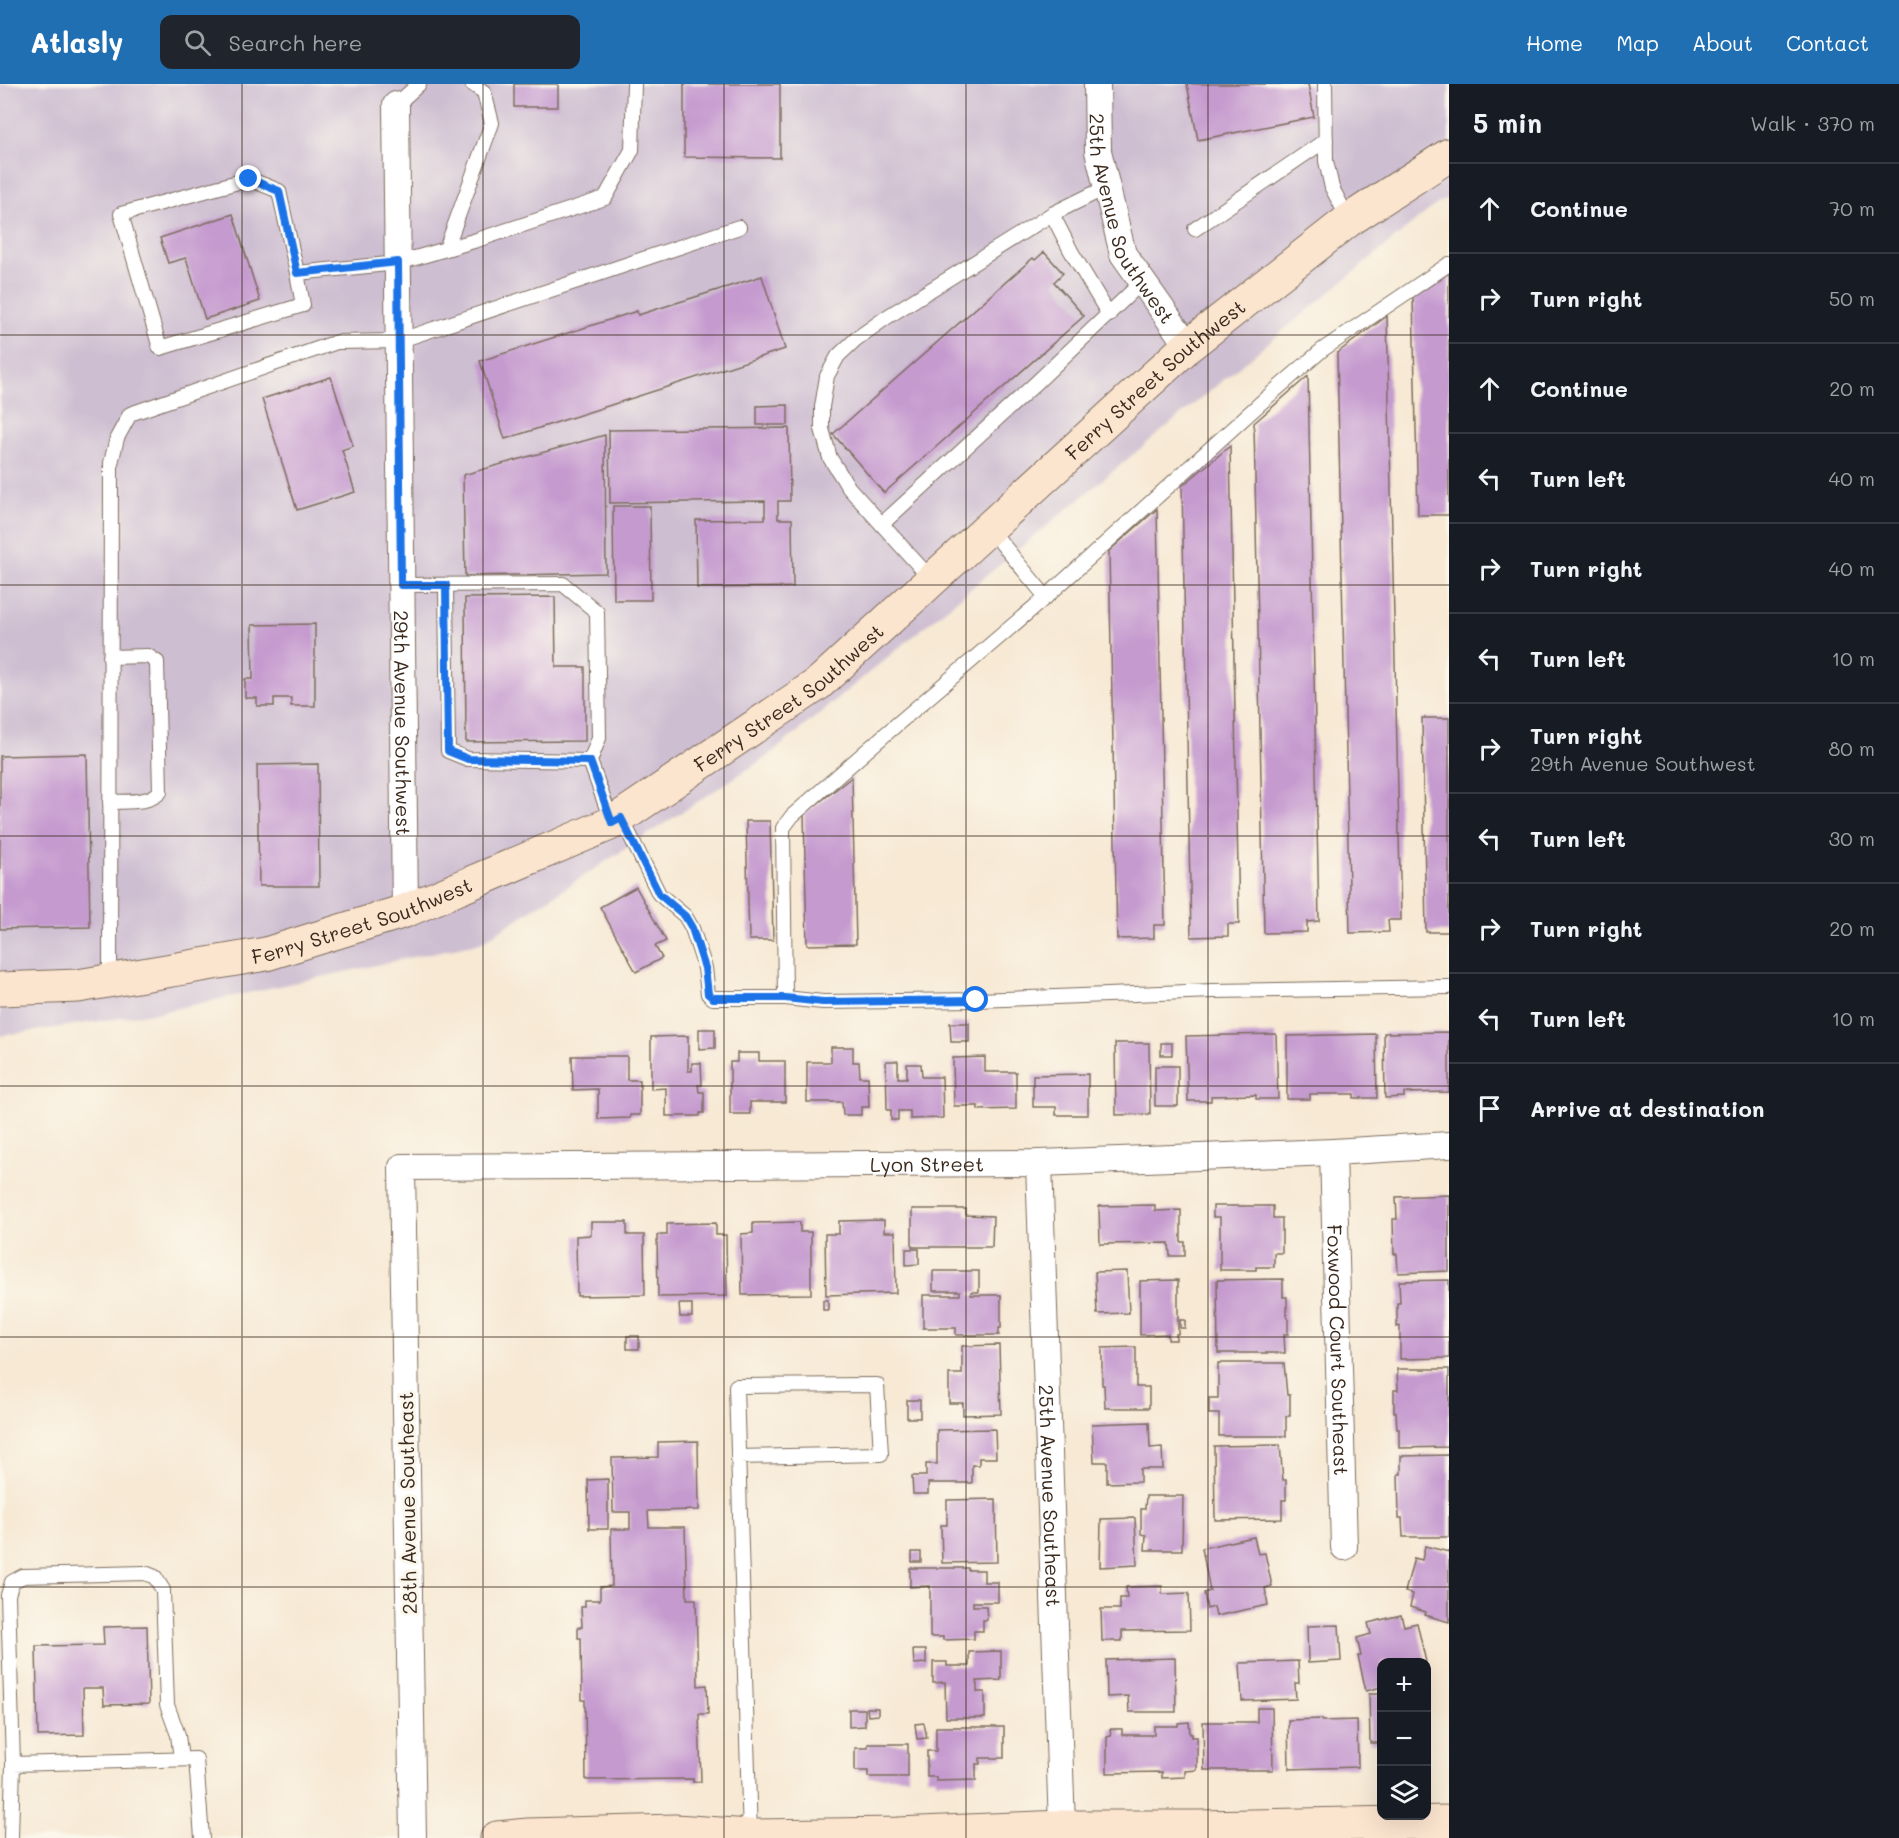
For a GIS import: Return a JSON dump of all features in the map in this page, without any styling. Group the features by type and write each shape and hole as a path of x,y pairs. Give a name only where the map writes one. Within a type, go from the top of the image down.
{"street":[{"name":"25th Avenue Southwest","path":"1097,84 1098,151 1123,254 1188,346"},
{"name":"29th Avenue Southwest","path":"396,105 405,911"},
{"name":"Ferry Street Southwest","path":"0,988 78,986 266,954 405,911 616,820 818,684 1188,346 1348,220 1449,155"},
{"name":"Lyon Street","path":"402,1167 1040,1163 1332,1152 1449,1145"},
{"name":"Foxwood Court Southeast","path":"1332,1152 1344,1547"},
{"name":"25th Avenue Southeast","path":"1040,1163 1062,1827"},
{"name":"28th Avenue Southeast","path":"402,1167 413,1838"},
{"path":"497,1838 528,1834 604,1836 675,1831 750,1836 898,1836 1062,1827 1198,1832 1449,1822"}],"lane":[{"path":"396,105 419,84"},
{"path":"446,249 492,123 484,92 471,84"},
{"path":"297,273 398,262 477,240 604,198 632,150 634,84"},
{"path":"1325,84 1326,160 1332,188 1348,220"},
{"path":"1195,229 1326,140"},
{"path":"249,179 279,191 297,273 303,305 160,348 122,214 249,179"},
{"path":"932,580 849,488 830,458 822,429 826,376 838,356 856,339 887,317 1052,214 1107,187"},
{"path":"1052,214 1109,315"},
{"path":"110,981 111,463 117,438 130,414 338,342 399,341 739,227"},
{"path":"785,998 783,828 792,816 1046,597 1322,350 1449,264"},
{"path":"882,524 1143,281"},
{"path":"989,528 1046,597"},
{"path":"401,585 562,584 597,612 599,738 590,761 616,820 659,894 685,916 692,928 705,968 708,994 713,998 785,998 847,1002 976,1000 1214,991 1449,987"},
{"path":"446,585 448,751 468,759 590,761"},
{"path":"110,657 148,656 157,662 160,792 148,799 110,802"},
{"path":"738,1457 881,1454 877,1385 736,1386 738,1457 750,1836"},
{"path":"11,1838 13,1764 8,1595 12,1582 23,1576 145,1573 155,1577 163,1590 167,1705 178,1735 181,1760"},
{"path":"13,1764 196,1759 202,1838"}],"shaded area":[{"path":"0,84 1449,84 1449,197 1434,206 768,756 482,942 160,1012 0,1036"}],"building":[{"path":"514,84 558,84 558,107 514,107"},
{"path":"684,84 780,84 780,158 684,157"},
{"path":"1187,84 1308,84 1314,117 1198,140"},
{"path":"233,214 260,301 205,319 186,258 168,263 160,238"},
{"path":"1044,252 1063,273 1054,282 1084,316 884,493 833,434 1033,258 1035,260"},
{"path":"1449,273 1449,515 1418,515 1413,297"},
{"path":"762,276 785,349 505,439 480,361 637,311 638,315"},
{"path":"1387,316 1401,920 1388,920 1389,932 1350,933 1337,353"},
{"path":"1308,376 1319,921 1307,922 1307,932 1264,933 1254,423"},
{"path":"331,377 353,446 342,450 355,492 297,510 262,399"},
{"path":"788,405 788,425 757,425 757,406"},
{"path":"789,428 790,501 778,501 778,519 792,519 793,587 697,588 696,520 765,519 765,501 610,503 609,430"},
{"path":"605,435 606,573 465,576 463,475"},
{"path":"1230,446 1239,924 1228,924 1228,936 1191,937 1182,486"},
{"path":"613,506 650,506 651,600 614,600"},
{"path":"1157,509 1165,925 1154,925 1154,938 1117,939 1109,551"},
{"path":"555,597 556,667 585,667 585,741 466,742 465,598"},
{"path":"315,624 315,706 291,706 291,698 274,698 274,706 257,706 257,698 245,698 245,679 253,679 252,625"},
{"path":"1422,718 1449,718 1449,932 1426,932"},
{"path":"87,754 90,927 0,929 0,756"},
{"path":"318,764 319,886 259,886 257,765"},
{"path":"852,777 856,944 807,945 804,814"},
{"path":"746,821 770,821 773,940 749,940"},
{"path":"636,887 666,941 655,946 662,958 636,972 600,907"},
{"path":"950,1023 969,1023 969,1042 951,1042"},
{"path":"699,1029 715,1029 715,1048 699,1049"},
{"path":"1449,1032 1449,1092 1404,1093 1404,1097 1385,1098 1384,1033"},
{"path":"1276,1034 1278,1099 1256,1099 1256,1095 1211,1096 1211,1101 1188,1101 1186,1036"},
{"path":"1376,1034 1377,1098 1354,1098 1354,1094 1310,1094 1310,1099 1287,1099 1287,1036"},
{"path":"688,1036 688,1071 692,1071 692,1063 701,1063 702,1085 698,1085 699,1092 704,1092 704,1113 700,1113 700,1116 666,1116 666,1088 651,1089 651,1037"},
{"path":"1115,1043 1149,1043 1150,1114 1116,1115"},
{"path":"1161,1043 1172,1043 1172,1055 1161,1055"},
{"path":"831,1047 853,1047 853,1062 859,1062 860,1077 868,1077 869,1107 861,1107 861,1115 843,1115 842,1102 807,1102 807,1062 831,1062"},
{"path":"737,1053 759,1053 759,1061 785,1061 785,1102 750,1102 750,1114 730,1114 730,1062 737,1062"},
{"path":"572,1056 627,1056 627,1080 640,1080 640,1115 630,1115 630,1118 598,1119 598,1089 573,1090"},
{"path":"985,1057 985,1072 1016,1072 1016,1109 978,1110 978,1106 954,1106 953,1058"},
{"path":"886,1061 898,1061 898,1078 907,1078 907,1064 921,1064 922,1077 942,1077 943,1118 910,1119 910,1111 898,1111 898,1120 891,1120 891,1110 887,1110"},
{"path":"1155,1066 1178,1066 1178,1106 1155,1106"},
{"path":"1088,1074 1088,1115 1056,1115 1056,1107 1033,1107 1033,1075"},
{"path":"1449,1195 1449,1271 1398,1273 1397,1254 1394,1254 1393,1219 1397,1219 1396,1197"},
{"path":"1155,1205 1155,1211 1181,1210 1181,1242 1185,1242 1185,1256 1170,1256 1169,1243 1100,1244 1099,1206"},
{"path":"1213,1206 1273,1206 1273,1218 1282,1218 1282,1253 1274,1253 1274,1267 1256,1267 1256,1270 1220,1270 1220,1217 1213,1217"},
{"path":"912,1209 966,1209 966,1215 993,1216 992,1247 912,1247"},
{"path":"884,1220 884,1232 895,1232 896,1293 826,1295 825,1234 839,1234 839,1221"},
{"path":"591,1222 627,1222 627,1235 644,1235 645,1295 577,1296 576,1236 591,1235"},
{"path":"800,1222 800,1232 811,1232 811,1294 742,1295 741,1234 753,1233 753,1223"},
{"path":"716,1223 716,1235 726,1235 727,1296 658,1297 657,1235 667,1235 667,1224"},
{"path":"906,1249 919,1249 919,1264 906,1265"},
{"path":"933,1271 979,1271 979,1292 971,1292 971,1295 1001,1295 999,1335 956,1335 956,1328 923,1328 923,1295 960,1295 960,1291 933,1291"},
{"path":"1127,1271 1129,1313 1097,1314 1095,1272"},
{"path":"1283,1279 1283,1297 1287,1297 1288,1318 1288,1334 1284,1334 1285,1353 1218,1353 1217,1280"},
{"path":"1178,1280 1176,1340 1168,1340 1168,1334 1140,1335 1140,1281"},
{"path":"1449,1280 1449,1358 1400,1359 1400,1326 1397,1327 1397,1303 1400,1303 1399,1281"},
{"path":"823,1300 828,1300 828,1310 823,1310"},
{"path":"679,1304 692,1304 692,1317 680,1317"},
{"path":"1180,1320 1185,1320 1185,1328 1180,1328"},
{"path":"627,1336 639,1336 639,1349 627,1349"},
{"path":"999,1345 1001,1414 963,1415 963,1403 949,1403 949,1374 962,1374 962,1346"},
{"path":"1136,1347 1136,1387 1149,1387 1149,1408 1105,1408 1104,1385 1102,1385 1102,1348"},
{"path":"1218,1363 1284,1363 1287,1395 1290,1395 1290,1416 1286,1416 1286,1436 1219,1436 1219,1414 1209,1414 1209,1398 1218,1398"},
{"path":"1397,1369 1449,1369 1449,1447 1399,1448 1399,1429 1397,1429 1396,1412 1394,1412 1394,1390 1398,1390"},
{"path":"907,1400 920,1400 920,1418 907,1418"},
{"path":"1149,1422 1150,1448 1162,1447 1163,1469 1140,1469 1140,1482 1107,1483 1107,1462 1094,1462 1092,1424"},
{"path":"995,1429 996,1458 979,1458 979,1465 972,1465 972,1483 928,1483 928,1494 913,1494 912,1476 926,1476 926,1464 937,1464 937,1430"},
{"path":"698,1441 699,1510 648,1511 649,1527 685,1527 687,1599 696,1599 698,1686 707,1685 708,1714 699,1714 701,1782 693,1782 693,1779 586,1780 585,1700 582,1700 581,1638 578,1638 578,1627 582,1627 581,1607 585,1607 585,1600 600,1600 600,1587 612,1586 611,1529 630,1529 630,1512 613,1512 612,1458 658,1457 658,1442"},
{"path":"1280,1445 1283,1480 1286,1480 1286,1500 1282,1500 1282,1519 1215,1520 1214,1446"},
{"path":"1449,1455 1449,1537 1403,1537 1402,1518 1399,1518 1398,1474 1401,1474 1401,1456"},
{"path":"608,1479 608,1529 589,1529 588,1480"},
{"path":"1146,1496 1183,1496 1182,1550 1145,1550 1146,1535 1141,1534 1141,1509 1145,1509"},
{"path":"996,1499 997,1562 942,1563 941,1525 947,1525 947,1500"},
{"path":"1135,1518 1137,1565 1100,1567 1101,1519"},
{"path":"1254,1537 1258,1554 1265,1553 1272,1586 1265,1588 1268,1605 1216,1616 1214,1607 1207,1609 1204,1593 1210,1591 1202,1548"},
{"path":"1425,1546 1449,1552 1449,1622 1425,1615 1426,1612 1410,1607 1413,1594 1405,1592 1414,1558 1422,1560"},
{"path":"912,1552 921,1552 921,1562 912,1562"},
{"path":"910,1568 984,1570 984,1582 998,1582 998,1602 973,1602 973,1606 986,1606 987,1620 983,1620 983,1631 974,1631 974,1639 943,1640 943,1637 930,1637 930,1586 910,1587"},
{"path":"1162,1586 1162,1594 1189,1593 1190,1630 1122,1631 1122,1641 1102,1641 1101,1609 1120,1609 1120,1598 1127,1598 1126,1587"},
{"path":"1401,1615 1404,1626 1417,1623 1425,1658 1377,1658 1377,1688 1366,1691 1358,1656 1361,1656 1357,1638 1371,1634 1368,1623"},
{"path":"1339,1625 1341,1661 1308,1663 1307,1626"},
{"path":"147,1626 149,1704 104,1705 103,1688 83,1688 84,1735 38,1736 36,1646 104,1645 103,1627"},
{"path":"913,1650 926,1650 926,1663 914,1664"},
{"path":"1001,1651 1001,1680 977,1681 977,1692 985,1692 985,1718 946,1718 945,1682 933,1683 933,1662 947,1662 947,1666 969,1666 969,1652"},
{"path":"1175,1658 1176,1712 1129,1712 1128,1696 1107,1697 1106,1660"},
{"path":"1298,1661 1299,1683 1295,1683 1296,1699 1242,1701 1240,1663"},
{"path":"1369,1694 1377,1694 1377,1743 1370,1743"},
{"path":"867,1708 878,1708 878,1715 868,1716"},
{"path":"1257,1708 1272,1708 1273,1770 1204,1770 1203,1722 1257,1722"},
{"path":"849,1709 865,1709 865,1726 849,1727"},
{"path":"1322,1719 1322,1721 1357,1720 1358,1767 1289,1769 1288,1720"},
{"path":"1189,1722 1190,1734 1192,1737 1197,1737 1197,1770 1185,1771 1185,1777 1162,1778 1162,1772 1107,1773 1107,1737 1111,1736 1110,1729 1122,1729 1122,1735 1154,1735 1154,1726 1178,1726 1178,1723"},
{"path":"924,1723 927,1738 917,1739 915,1724"},
{"path":"936,1727 1004,1727 1004,1758 980,1758 980,1764 976,1764 976,1780 936,1781 936,1777 927,1777 927,1751 936,1751"},
{"path":"868,1744 908,1744 908,1777 868,1777 868,1771 855,1771 855,1748 868,1748"}],"route":[{"path":"249,179 279,191 297,273 398,262 401,585 446,585 448,751 468,759 590,761 612,823 621,818 659,894 685,916 692,928 705,968 708,994 713,998 785,998 823,1002 976,1000"}]}
